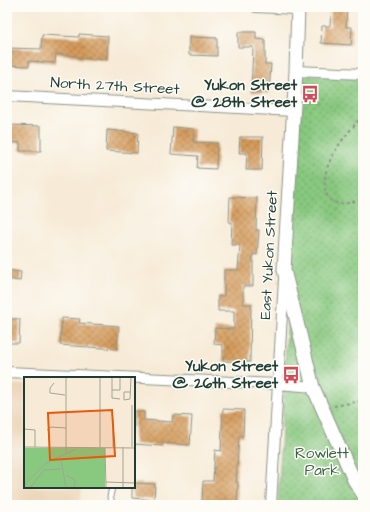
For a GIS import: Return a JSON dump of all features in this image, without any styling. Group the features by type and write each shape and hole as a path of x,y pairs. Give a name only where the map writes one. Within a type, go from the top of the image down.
{"street":[{"path":"256,7 298,8"},
{"name":"East Yukon Street","path":"271,505 294,111 298,8"},
{"path":"296,71 363,74"},
{"name":"North 27th Street","path":"7,96 294,111"},
{"path":"284,270 313,387 354,480 363,494"},
{"path":"7,372 103,377"},
{"path":"135,378 278,384 313,387"}],"lane":[{"path":"112,488 110,497 113,505"}],"path":[{"path":"363,116 337,147 327,170 325,189 329,199 338,204 363,199"},
{"path":"330,406 361,401 363,410"}],"shaded area":[{"path":"7,384 24,385 24,488 82,488 80,505 7,505"}],"green space":[{"name":"Rowlett Park","path":"300,75 363,79 363,505 278,505"}],"building":[{"path":"331,7 347,7 346,27 352,27 351,45 321,43 322,26 330,26"},
{"path":"238,32 256,32 256,39 265,40 265,64 271,64 269,93 251,92 253,47 238,47"},
{"path":"79,34 108,36 107,60 78,58 78,56 56,54 55,63 29,61 29,66 7,65 7,48 41,49 42,35 79,37"},
{"path":"189,37 217,38 217,56 189,55"},
{"path":"7,125 41,126 41,151 20,151 20,143 7,142"},
{"path":"173,127 194,129 193,142 217,143 216,169 197,168 198,156 171,154"},
{"path":"107,130 138,133 137,153 106,151"},
{"path":"240,137 263,137 262,170 246,170 247,153 239,153"},
{"path":"230,197 257,198 256,230 259,230 257,255 253,254 253,286 243,286 243,304 251,304 250,362 223,361 223,345 214,344 215,328 234,329 234,311 218,311 218,296 224,296 224,270 238,270 240,245 231,245 232,222 229,222"},
{"path":"7,270 21,272 20,281 7,279"},
{"path":"62,318 80,319 79,323 119,326 117,349 60,345"},
{"path":"7,319 20,319 19,343 7,343"},
{"path":"223,409 244,410 243,436 239,436 236,482 238,482 237,504 202,503 203,481 213,481 215,450 221,451"},
{"path":"135,411 144,412 144,420 172,422 173,415 192,416 190,445 162,443 162,446 135,444"},
{"path":"135,483 155,484 154,500 132,498 132,488 135,488"}],"place":[{"name":"Yukon Street @ 28th Street","path":"310,94"},
{"name":"Yukon Street @ 26th Street","path":"291,375"}]}
